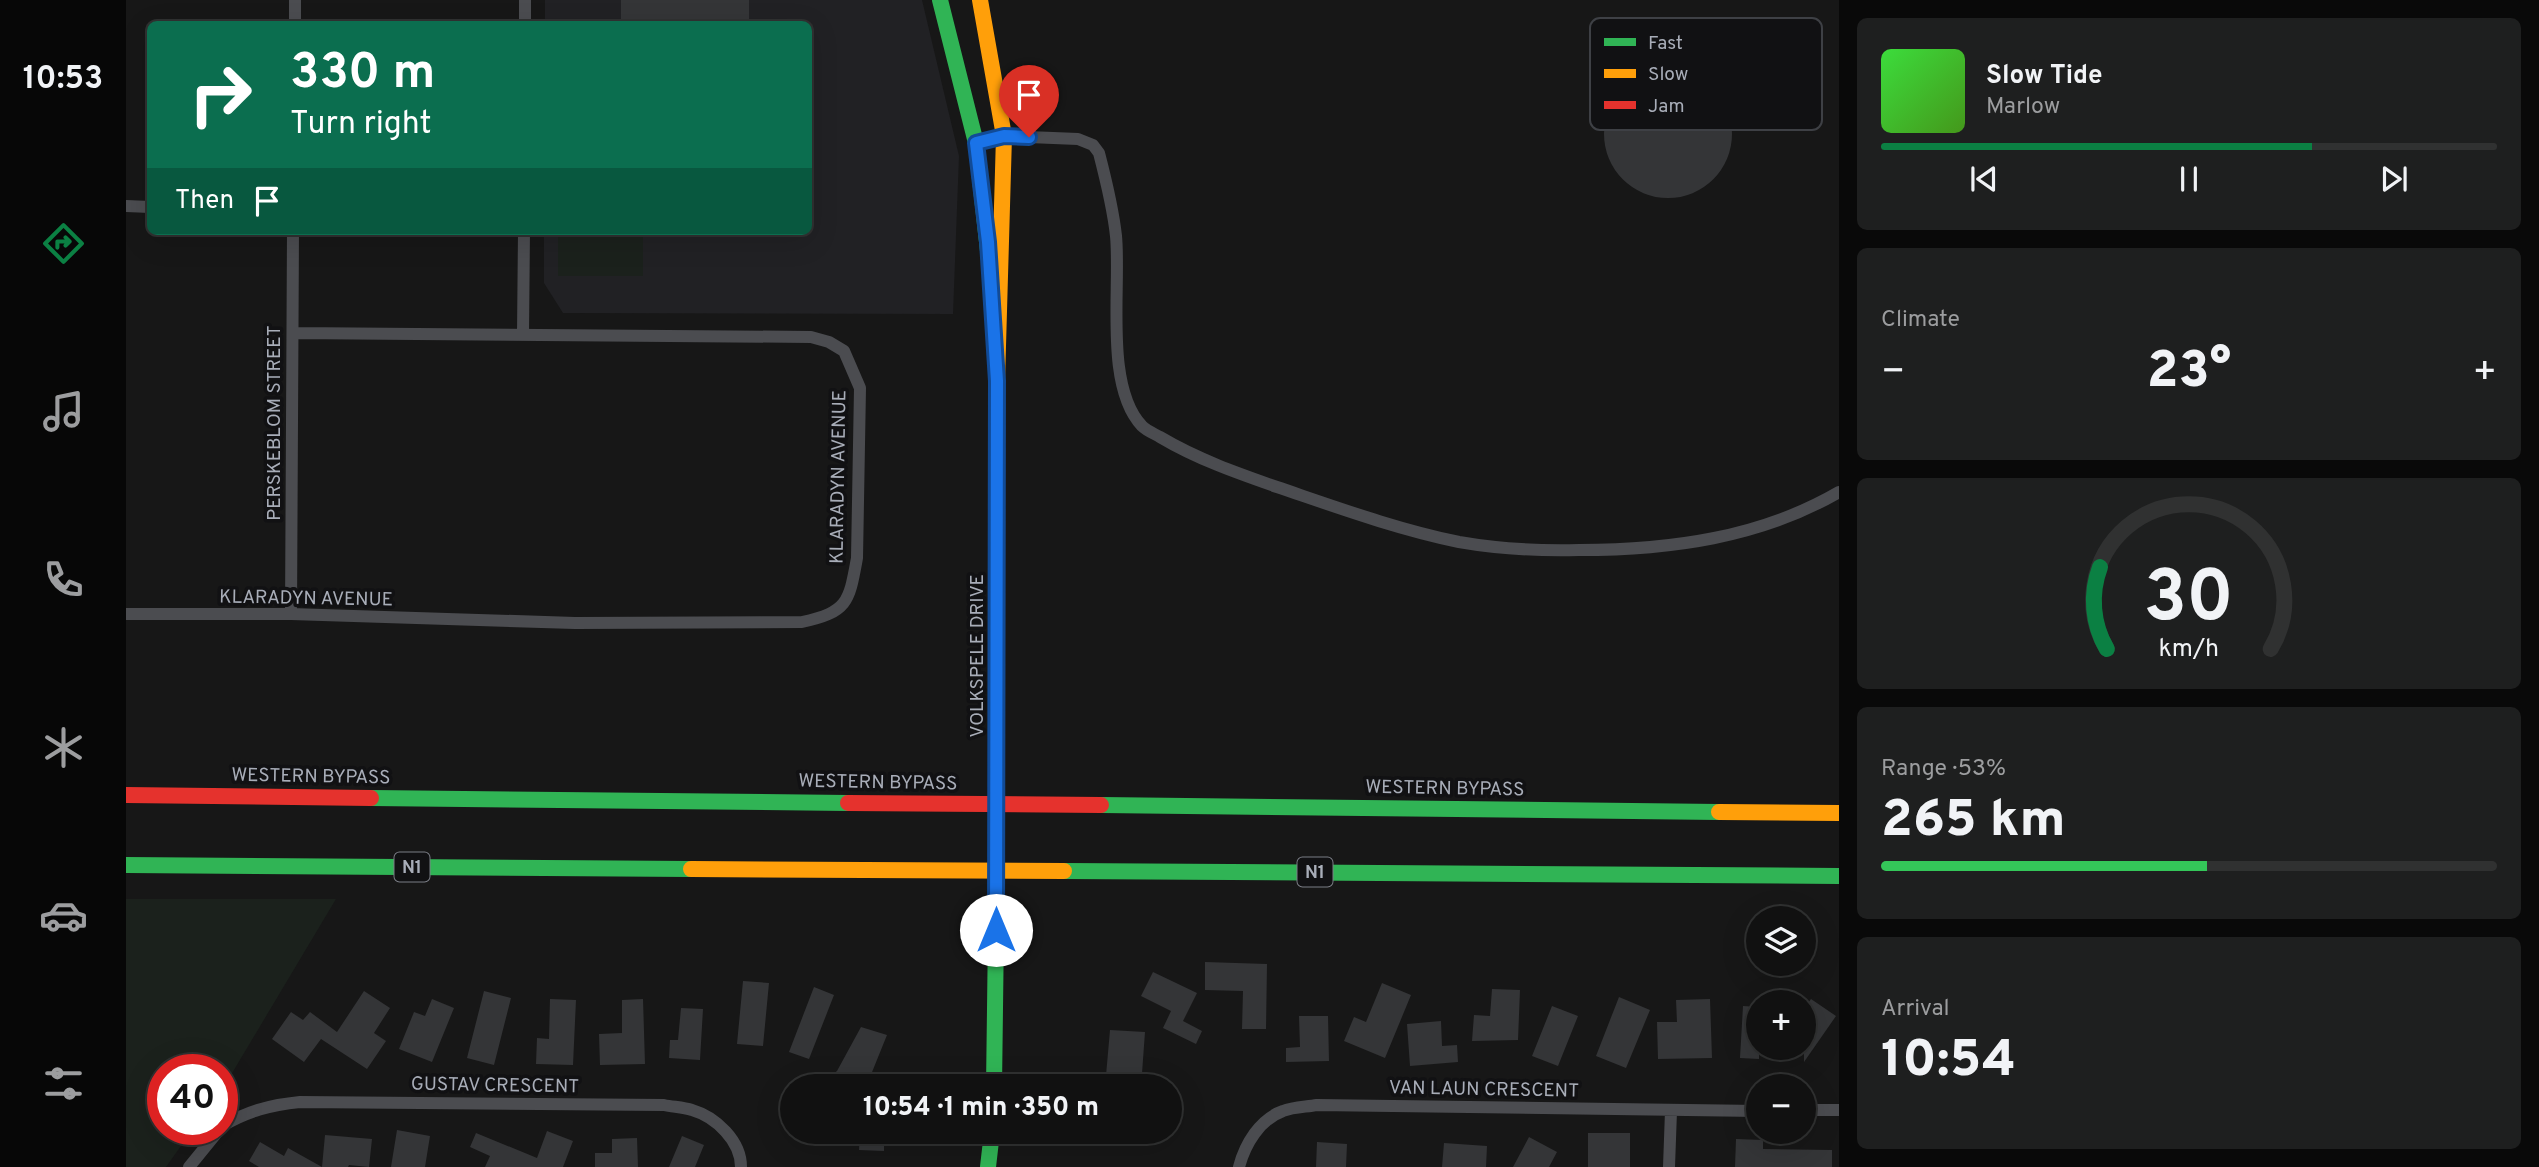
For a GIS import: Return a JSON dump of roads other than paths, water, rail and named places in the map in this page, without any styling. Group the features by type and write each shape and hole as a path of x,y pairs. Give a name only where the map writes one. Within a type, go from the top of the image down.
{"main road":[{"name":"VOLKSPELE DRIVE","path":"940,0 976,143 988,242 997,381"},
{"name":"VOLKSPELE DRIVE","path":"980,0 1004,136 997,381 994,1074"},
{"name":"WESTERN BYPASS","path":"126,794 1839,813"},
{"name":"N1","path":"126,865 1839,876"},
{"path":"988,1167 991,1144"},
{"path":"994,1144 996,1167"}],"street":[{"path":"295,0 295,21"},
{"path":"525,0 525,21"},
{"path":"976,143 1004,136 1078,139 1093,145 1100,153 1116,235 1118,360 1124,394 1143,427 1175,446 1229,470 1396,527 1459,542 1524,551 1619,550 1690,544 1749,530 1811,509 1839,492"},
{"path":"126,206 147,207"},
{"name":"PERSKEBLOM STREET","path":"291,614 293,235"},
{"path":"523,334 524,235"},
{"name":"KLARADYN AVENUE","path":"126,614 291,614 575,623 802,622 828,616 843,605 852,585 857,558 860,387 844,351 830,342 811,337 293,333"},
{"name":"GUSTAV CRESCENT","path":"238,1117 272,1105 300,1102 664,1105 694,1110 715,1123 732,1138 741,1167"},
{"name":"VAN LAUN CRESCENT","path":"1239,1167 1253,1135 1267,1120 1283,1111 1317,1105 1746,1111"},
{"path":"1816,1110 1839,1110"},
{"path":"1669,1167 1671,1111"},
{"name":"GUSTAV CRESCENT","path":"189,1167 207,1145"}]}
